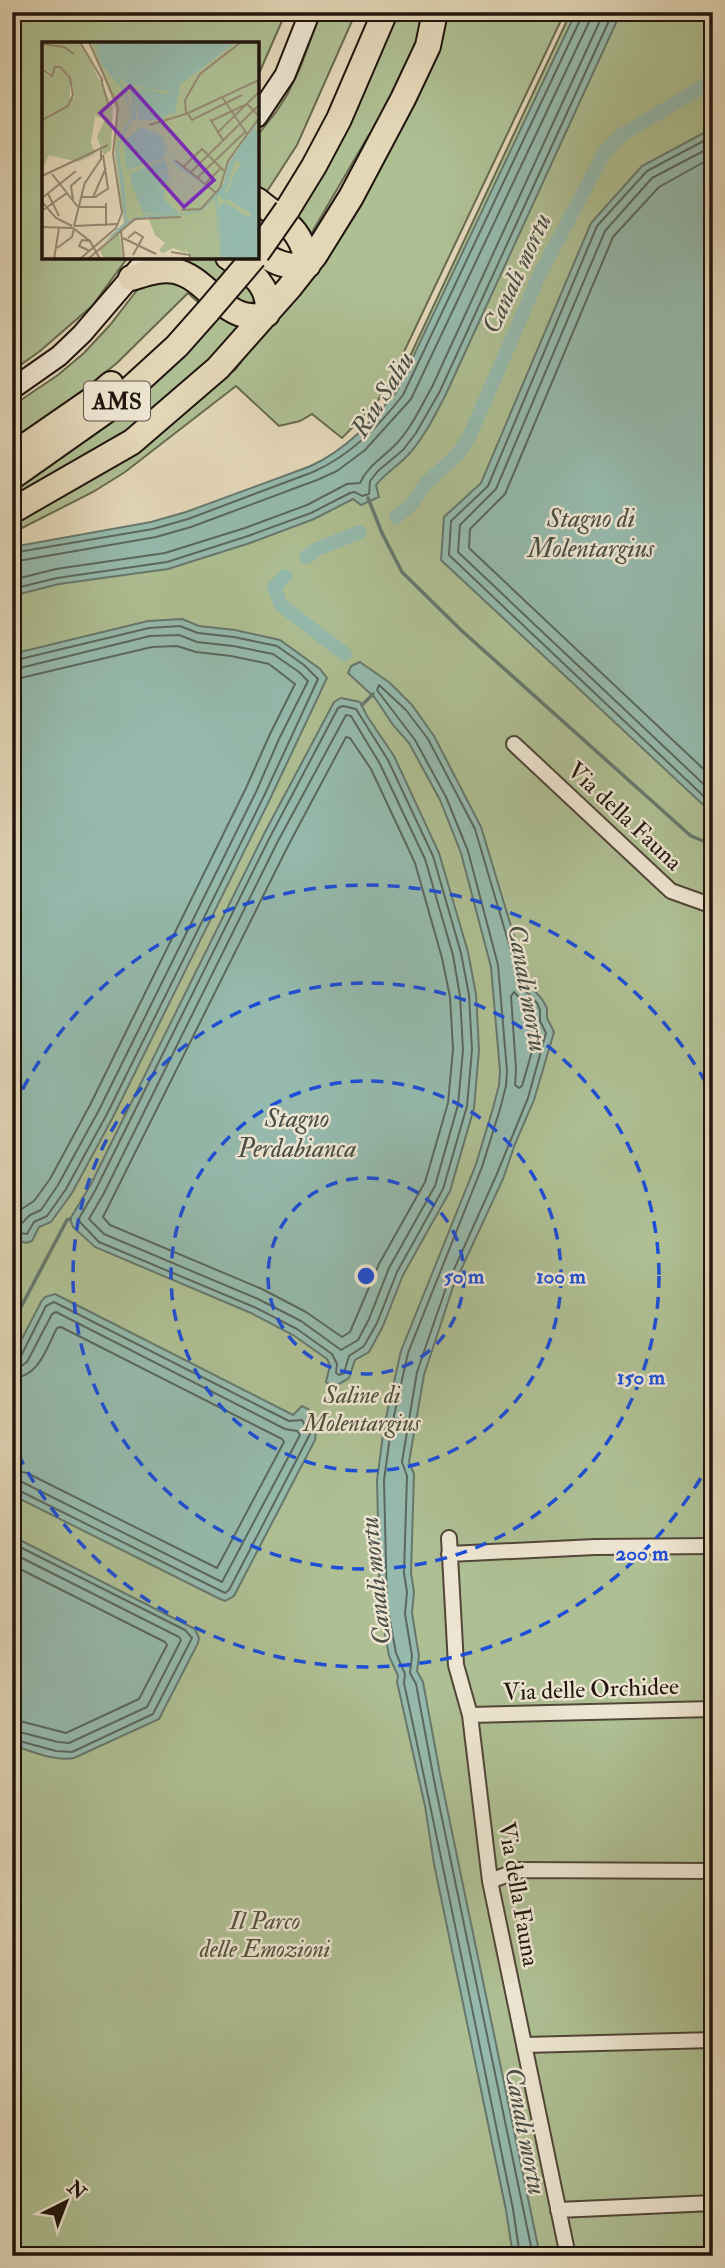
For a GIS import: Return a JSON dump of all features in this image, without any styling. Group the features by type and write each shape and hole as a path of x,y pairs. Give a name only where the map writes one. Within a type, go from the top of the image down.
{"highway":[{"path":"259,222 313,136 367,12"},
{"path":"259,245 273,203 314,166 339,119 385,12"},
{"path":"12,511 132,442 218,368 267,314 308,265 351,197 418,70 428,46 435,12"},
{"path":"273,203 299,235 308,265"},
{"path":"259,252 271,260 294,268 308,265"},
{"path":"231,259 261,284 269,301 267,314"},
{"name":"AMS","path":"12,477 107,410 177,346 232,259"},
{"name":"AMS","path":"12,455 96,397 202,306 252,259"},
{"path":"131,278 152,272 172,271 188,275 230,308 249,316 267,314"}],"street":[{"path":"259,114 285,75 310,12"},
{"path":"12,389 59,356 75,341 146,259"},
{"name":"Via della Fauna","path":"514,744 671,891 713,906"},
{"name":"Via della Fauna","path":"449,1538 456,1665 470,1715 490,1881 568,2256"},
{"path":"449,1554 595,1547 713,1546"},
{"name":"Via delle Orchidee","path":"470,1715 713,1709"},
{"path":"490,1881 519,1870 713,1871"},
{"path":"525,2045 713,2040"},
{"path":"558,2210 713,2203"}],"green space":[{"path":"12,12 286,12 259,73 259,42 42,42 42,259 127,259 92,306 40,351 12,371"},
{"path":"321,12 356,12 297,145 264,196 259,191 259,133 287,95"},
{"path":"395,12 427,12 399,90 367,138 311,234 307,234 292,218"},
{"path":"442,12 565,12 393,375 376,404 342,438 312,414 300,421 279,426 236,386 125,472 93,492 12,533 12,517 188,407 236,369 261,334"},
{"name":"Saline di Molentargius","path":"571,12 713,12 713,2256 12,2256 12,563 163,523 311,466 334,454 365,430 390,399"},
{"path":"223,259 260,293 249,306 170,261"},
{"path":"174,275 244,325 181,388 136,428 12,504 12,487 216,319 188,293 117,363 12,442 12,406 58,375 84,353 141,285"}],"water":[{"path":"576,12 621,12 446,394 414,448 376,485 379,497 361,505 353,499 314,519 168,569 59,584 12,596 12,547 151,522 186,512 311,466 347,443 368,424 397,391"},
{"name":"Stagno di Molentargius","path":"713,128 713,814 441,560 444,517 481,483 591,223 642,166"},
{"path":"182,619 199,626 235,630 280,640 320,669 327,678 113,1117 72,1193 51,1222 39,1227 32,1241 26,1243 12,1238 12,654 148,621"},
{"path":"360,662 390,683 412,705 434,736 481,827 526,976 530,986 547,1008 547,1018 554,1032 534,1100 503,1179 453,1287 424,1375 409,1462 414,1474 411,1573 414,1592 412,1613 419,1656 417,1671 423,1682 540,2256 513,2256 506,2210 434,1864 425,1806 397,1682 398,1676 389,1656 380,1606 377,1480 384,1427 401,1351 476,1164 499,1085 491,967 461,853 440,800 409,743 375,698 348,673 351,666"},
{"name":"Stagno Perdabianca","path":"341,698 360,702 394,756 439,853 468,952 476,994 479,1050 474,1108 450,1191 403,1275 383,1326 369,1352 355,1360 349,1378 334,1387 326,1382 330,1365 327,1359 293,1335 251,1313 95,1247 73,1227 70,1219 90,1186 264,834 334,702"},
{"path":"55,1294 293,1415 302,1406 314,1417 311,1423 316,1430 315,1440 234,1596 225,1601 220,1599 12,1495 12,1358 41,1302 45,1297"},
{"path":"12,1536 195,1629 198,1643 159,1719 74,1758 51,1757 12,1745"}],"waterway":[{"name":"Canali mortu","path":"396,517 411,505 426,483 458,454 470,435 539,276 604,153 623,134 713,81"},
{"path":"368,498 402,572 462,631 691,836 713,845"},
{"name":"Canali mortu","path":"306,557 317,549 360,532"},
{"name":"Canali mortu","path":"285,576 274,587 281,605 345,654"},
{"path":"362,705 373,694"},
{"path":"12,1324 67,1220 70,1219"}],"water label":[{"name":"Riu Saliu","path":"382,394"}],"park label":[{"name":"Il Parco delle Emozioni","path":"265,1935"}]}
